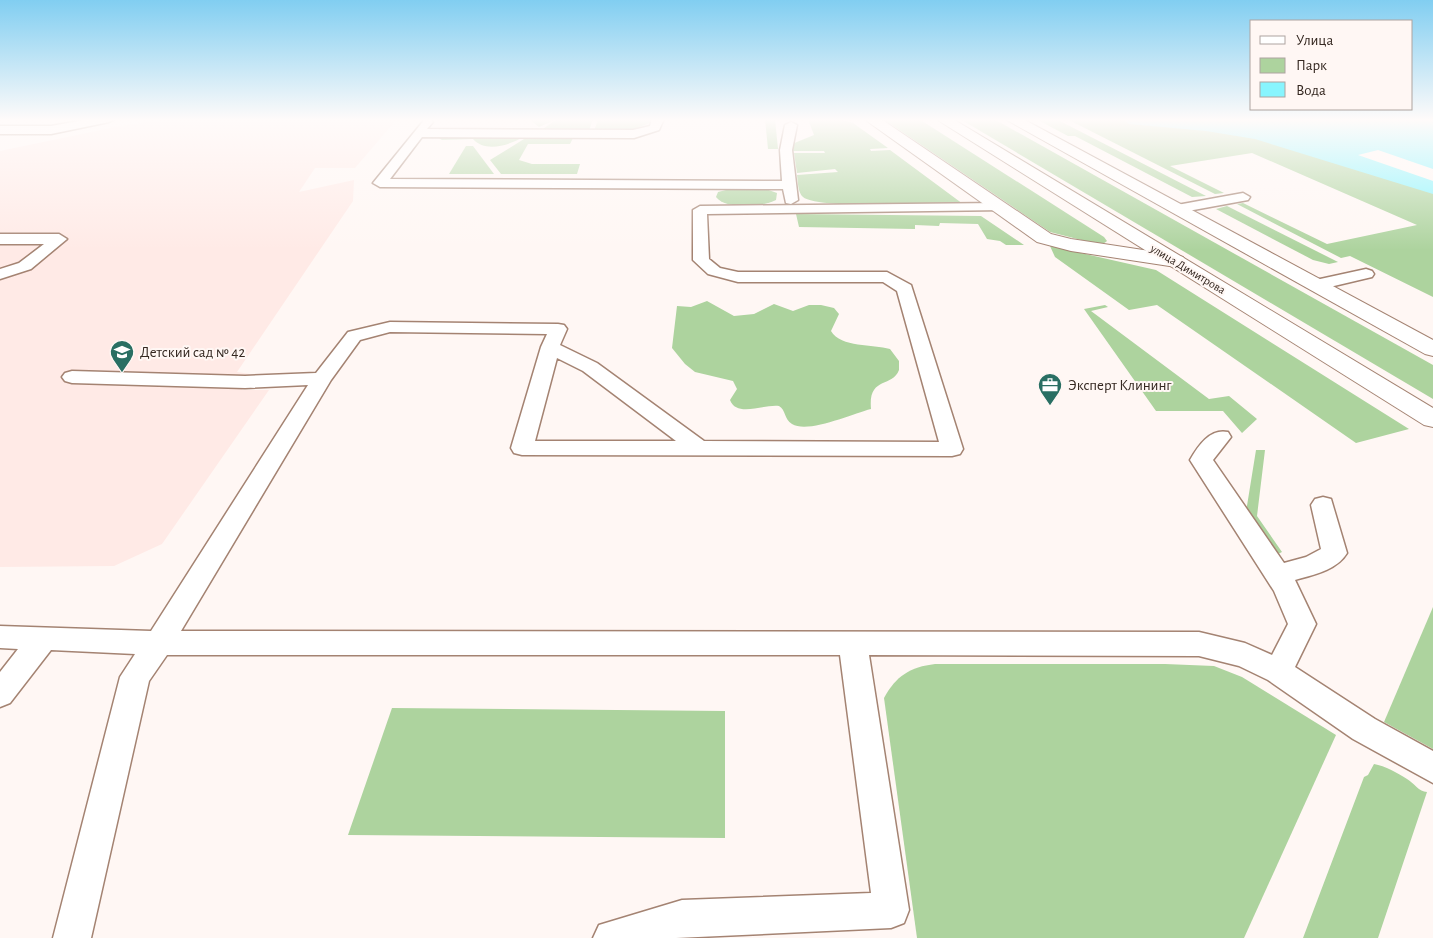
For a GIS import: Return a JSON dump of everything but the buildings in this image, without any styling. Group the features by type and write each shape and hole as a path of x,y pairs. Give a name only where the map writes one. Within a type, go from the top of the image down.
{"street":[{"path":"935,163 1044,238 1071,245 1176,261"},
{"name":"улица Димитрова","path":"1015,163 1433,419"},
{"path":"1092,163 1433,349"}],"lane":[{"path":"396,163 380,183 790,185"},
{"path":"787,163 792,209"},
{"path":"72,938 135,677 159,643 322,379 354,336 377,328 558,329 550,346 522,448 952,449 906,288 887,277 738,277 714,271 701,260 699,184"},
{"path":"1177,209 1243,197"},
{"path":"700,210 999,207"},
{"path":"0,239 59,239 25,266 0,274"},
{"path":"1317,285 1366,274"},
{"path":"550,346 590,367 699,448"},
{"path":"72,377 245,382 322,379"},
{"path":"1220,437 1201,460 1286,587 1302,624 1278,671"},
{"path":"1277,575 1314,565 1334,553 1323,505"},
{"path":"0,637 159,643 1199,644 1245,655 1278,671 1364,730 1433,768"},
{"path":"0,694 44,638"},
{"path":"612,938 682,918 891,910 853,645"}],"shaded area":[{"name":"Детский сад № 42","path":"0,163 359,163 355,168 315,168 299,192 354,180 353,201 237,372 250,374 242,390 269,390 162,544 114,566 0,567"}],"green space":[{"path":"456,163 486,163 494,174 449,174"},
{"path":"492,163 580,164 577,174 501,174"},
{"path":"795,163 907,163 963,204 853,205 813,201 801,195 797,175 838,172 835,169 797,173"},
{"path":"948,163 988,163 1104,237 1107,241 1103,244 1093,243 1050,232"},
{"path":"1034,163 1072,163 1433,365 1433,399"},
{"path":"1126,163 1141,163 1206,196 1192,197"},
{"path":"1153,163 1190,163 1170,166 1224,193 1215,194"},
{"path":"1274,163 1433,163 1433,297 1350,256 1341,258 1237,204 1243,203 1327,244 1417,225"},
{"path":"763,188 777,193 776,200 754,206 736,206 721,201 716,197 718,192 730,189"},
{"path":"1227,206 1338,262 1329,264 1313,260 1216,209"},
{"path":"796,214 981,216 1024,245 1006,245 1000,241 987,239 978,224 940,223 939,226 915,225 915,229 799,227"},
{"path":"1050,246 1156,270 1409,429 1356,443 1157,305 1129,310 1055,257"},
{"path":"707,301 734,316 754,314 774,304 793,311 809,305 834,308 839,314 831,331 836,336 850,343 890,349 899,361 899,370 896,375 881,384 873,392 871,409 819,425 808,427 792,424 779,406 751,409 738,408 730,400 737,389 733,381 695,372 685,364 672,348 677,306 691,307"},
{"path":"1105,305 1108,307 1091,311 1209,399 1229,396 1257,419 1242,433 1223,411 1156,411 1084,309"},
{"path":"1256,450 1265,450 1257,516 1282,552 1276,555 1246,512"},
{"path":"1433,607 1433,749 1384,722"},
{"path":"935,664 1165,664 1214,666 1242,677 1336,735 1244,938 917,938 884,698 899,678 911,670"},
{"path":"392,708 725,711 725,838 348,835"},
{"path":"1374,764 1396,772 1421,791 1427,792 1378,938 1303,938 1364,777 1368,775"}],"water":[{"path":"1332,163 1433,163 1433,194"}],"pier":[{"path":"1380,163 1415,163 1433,169 1433,181"}],"place":[{"name":"Детский сад № 42","path":"122,373"},
{"name":"Эксперт Клининг","path":"1050,406"}]}
